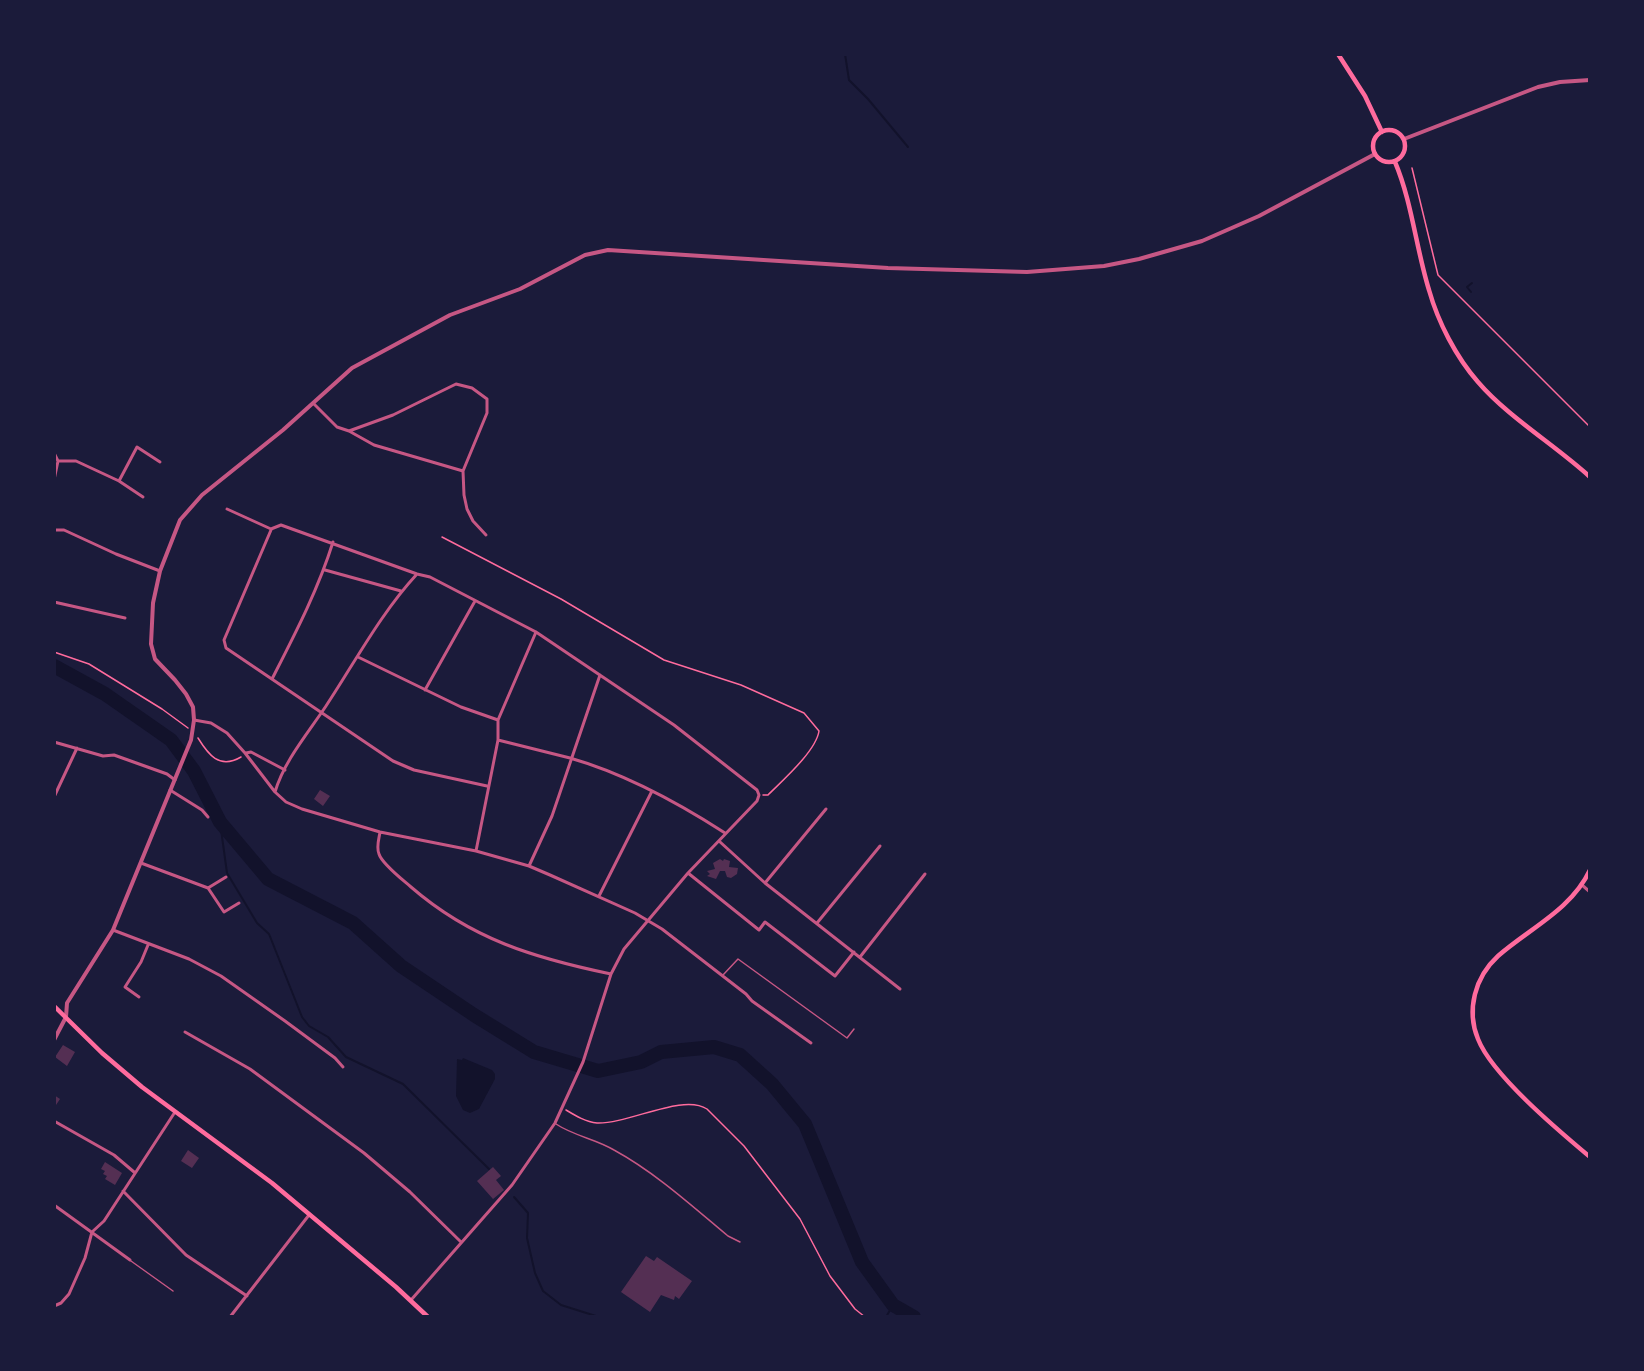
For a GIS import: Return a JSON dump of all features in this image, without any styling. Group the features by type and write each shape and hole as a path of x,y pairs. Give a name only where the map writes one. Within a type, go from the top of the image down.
{"main road":[{"path":"1338,54 1365,96 1382,132"},
{"path":"1395,130 1404,139 1406,148 1395,162 1381,160 1375,154 1373,142 1375,137 1382,132 1395,130"},
{"path":"1395,162 1411,214 1429,291 1460,357 1478,382 1498,402 1590,477"},
{"path":"1590,870 1582,885 1560,908 1497,957 1486,969 1479,979 1474,995 1472,1017 1478,1040 1495,1066 1552,1124 1590,1157"},
{"path":"54,1006 117,1066 272,1183 411,1300 428,1317"}],"street":[{"path":"1404,139 1538,87 1560,82 1590,80"},
{"path":"54,1040 66,1017 67,1003 113,930 193,732 193,707 186,694 155,659 151,644 153,603 160,571 180,520 191,506 352,368 450,315 520,289 571,261 597,251 617,250 888,268 1027,272 1084,269 1139,259 1202,241 1259,216 1375,154"},
{"path":"349,431 393,414 456,384 472,388 487,399 487,413 463,471 467,509 473,521 486,535"},
{"path":"313,403 337,427 374,445 463,471"},
{"path":"119,481 137,447 160,462"},
{"path":"54,453 58,461 54,480"},
{"path":"58,461 76,461 119,481 143,496"},
{"path":"227,509 271,529"},
{"path":"411,1300 512,1185 555,1124 576,1081 611,975 624,949 688,873 757,801 759,795 757,790 709,751 536,632 430,576 417,574 281,525 271,529 224,640 226,648 393,761 414,770 488,786"},
{"path":"54,530 64,530 160,571"},
{"path":"272,679 305,615 333,542"},
{"path":"324,569 401,591"},
{"path":"275,792 285,770 321,713 401,591 417,574"},
{"path":"425,690 475,601"},
{"path":"54,602 125,618"},
{"path":"476,851 498,740 498,720 536,632"},
{"path":"358,657 461,707 498,720"},
{"path":"529,866 552,816 600,675"},
{"path":"194,720 211,723 223,730 286,802 302,809 380,832 476,851 529,866 599,896 647,920 663,929 752,1001 811,1043"},
{"path":"498,740 572,759 652,791 725,833"},
{"path":"54,742 103,756 114,755 167,774 175,780"},
{"path":"54,797 77,748"},
{"path":"245,753 251,752 285,770"},
{"path":"170,790 202,810 208,817"},
{"path":"599,896 652,791"},
{"path":"765,883 826,808"},
{"path":"380,832 377,845 379,856 415,890 454,920 485,936 540,957 611,975"},
{"path":"719,841 765,883 900,989"},
{"path":"817,923 880,846"},
{"path":"141,863 208,888 224,912 239,903"},
{"path":"688,873 759,930 765,922 835,976 854,952"},
{"path":"860,957 925,874"},
{"path":"208,888 226,877"},
{"path":"1582,885 1590,892"},
{"path":"113,930 189,959 221,976 285,1021 343,1067"},
{"path":"139,997 125,987 141,962 148,945"},
{"path":"185,1032 250,1069 364,1153 410,1192 460,1242"},
{"path":"54,1306 66,1299 74,1286 92,1232 104,1221 175,1112"},
{"path":"54,1121 114,1155 134,1172"},
{"path":"122,1191 186,1255 247,1296"},
{"path":"54,1204 130,1260"},
{"path":"230,1317 309,1215"}],"lane":[{"path":"722,976 738,959 847,1038 854,1029"},
{"path":"555,1124 566,1131 592,1138 630,1159 728,1236 740,1242"},
{"path":"130,1260 172,1292"}],"path":[{"path":"1412,168 1438,274 1590,427"},
{"path":"442,537 561,599 664,660 741,685 804,713 819,731 818,738 768,795 759,795"},
{"path":"54,652 88,664 162,709 193,732 210,757 231,761 239,759 245,753"},
{"path":"563,1108 575,1116 595,1123 615,1122 683,1104 700,1104 707,1108 744,1146 800,1219 830,1276 855,1309 865,1317"}],"shaded area":[{"path":"463,1058 492,1070 495,1074 495,1079 479,1109 470,1113 463,1110 456,1096 457,1059 462,1060"}],"building":[{"path":"320,790 330,796 323,806 314,799"},
{"path":"720,859 730,861 729,867 738,868 737,874 731,878 727,877 725,871 720,871 716,879 707,876 710,874 707,871 715,869 713,863"},
{"path":"63,1045 75,1052 67,1066 55,1057"},
{"path":"54,1095 60,1099 54,1108"},
{"path":"188,1150 199,1158 192,1168 181,1161"},
{"path":"105,1162 122,1173 115,1185 105,1179 107,1176 103,1174 105,1171 101,1169"},
{"path":"493,1167 501,1176 496,1180 504,1190 493,1199 477,1181"},
{"path":"646,1256 654,1261 657,1257 692,1281 679,1299 675,1296 674,1300 661,1295 650,1312 621,1292"}],"waterway":[{"path":"845,54 849,80 908,147"},
{"path":"1471,292 1467,287 1472,283"},
{"path":"54,666 105,694 171,740 194,771 220,822 268,879 353,923 401,966 534,1052 598,1071 641,1062 661,1052 714,1047 740,1055 772,1084 805,1124 862,1262 893,1305 914,1317"},
{"path":"220,822 227,873 257,923 269,934 302,1017 309,1026 328,1037 346,1057 403,1084 489,1169"},
{"path":"514,1197 528,1213 527,1238 535,1273 543,1291 561,1305 599,1317"},
{"path":"886,1317 893,1305"}]}
